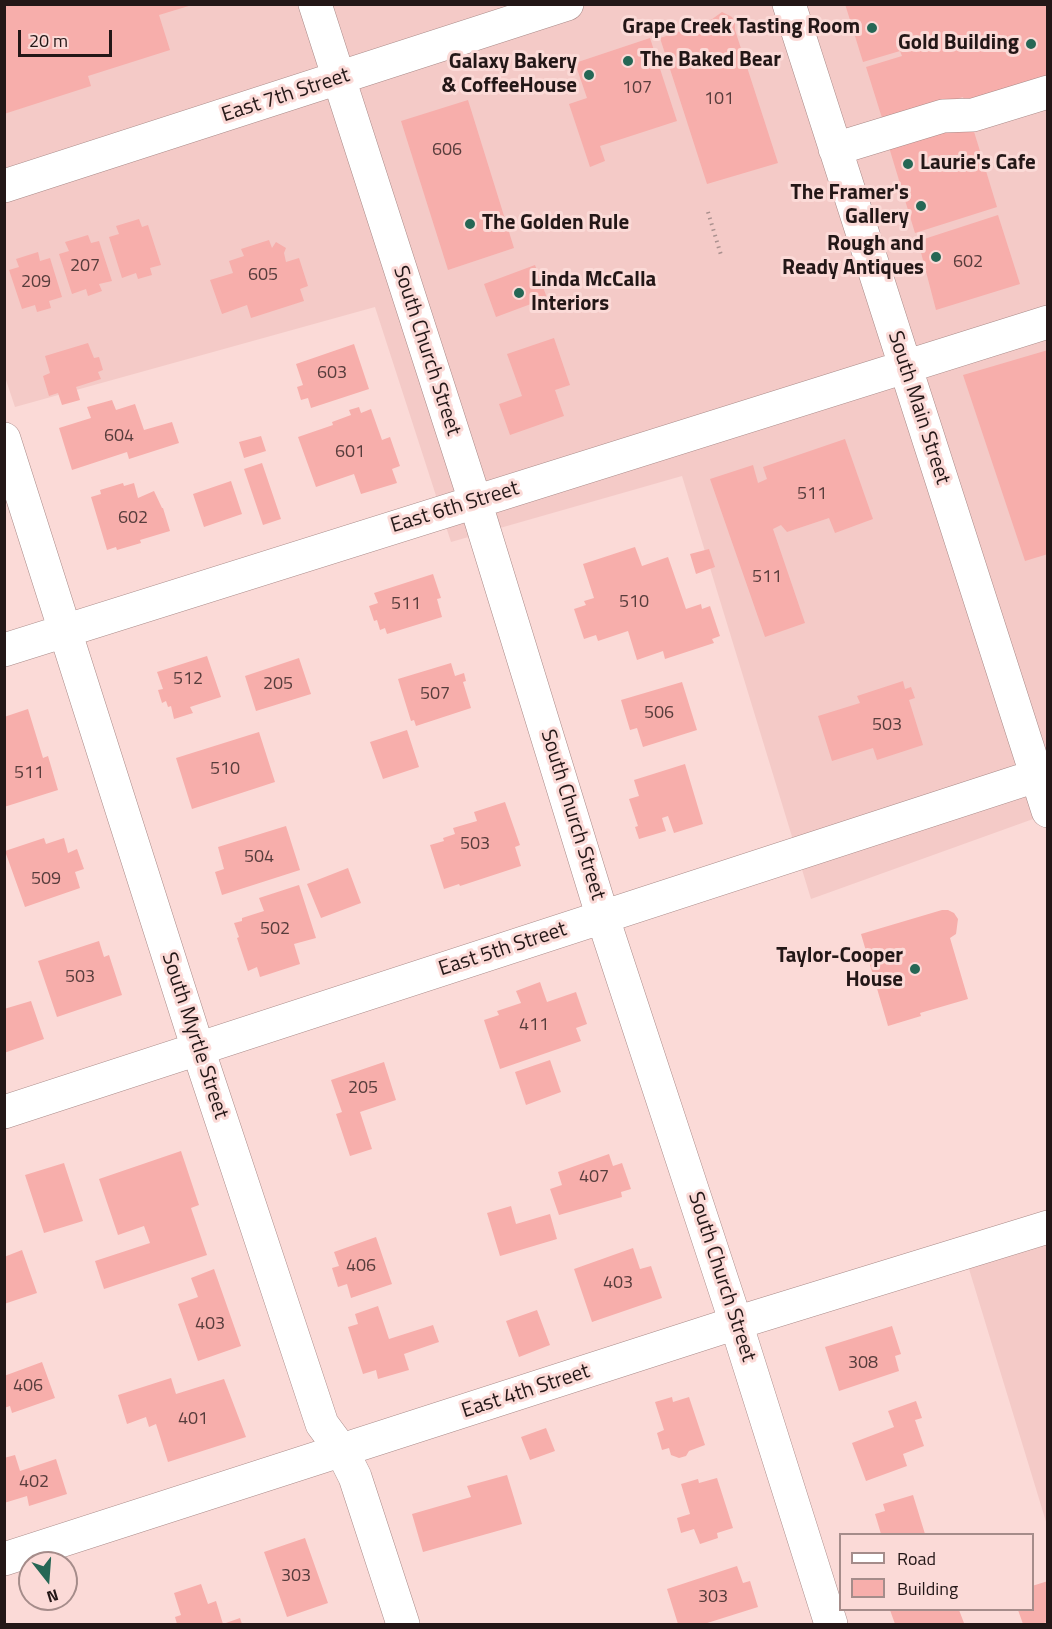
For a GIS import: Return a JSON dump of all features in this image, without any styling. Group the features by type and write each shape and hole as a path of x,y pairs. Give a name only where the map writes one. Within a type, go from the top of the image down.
{"street":[{"name":"South Church Street","path":"315,4 475,501 603,918 736,1323 831,1624"},
{"name":"East 7th Street","path":"4,186 338,80 567,4"},
{"name":"South Main Street","path":"789,4 906,368 1042,774 1047,811"},
{"path":"835,149 943,116 973,115 1047,92"},
{"name":"East 6th Street","path":"4,650 1047,322"},
{"name":"South Myrtle Street","path":"4,439 198,1049 322,1424 342,1451 355,1477 403,1624"},
{"name":"East 5th Street","path":"4,1112 1042,774"},
{"name":"East 4th Street","path":"4,1559 736,1323 1047,1227"}],"path":[{"path":"708,212 722,255"}],"shaded area":[{"path":"4,5 1047,5 1047,814 811,899 682,476 451,542 375,307 15,407 4,374"},
{"path":"1047,1218 1047,1525 962,1246"}],"building":[{"path":"4,4 192,5 159,15 170,50 88,76 91,86 4,114"},
{"path":"845,4 1048,4 1048,84 967,109 963,97 920,111 882,118 866,67 902,56 900,51 863,62"},
{"path":"722,12 732,17 735,22 735,30 778,163 707,184 660,38 708,22"},
{"path":"650,38 677,121 600,146 605,161 590,167 569,104 587,98 575,63"},
{"path":"468,100 514,248 448,270 401,121"},
{"path":"972,125 997,207 915,233 888,144"},
{"path":"998,215 1020,284 936,310 918,241"},
{"path":"139,219 142,227 148,225 161,265 150,268 152,275 138,279 136,273 122,278 109,237 119,234 116,226"},
{"path":"88,235 91,243 99,241 112,281 99,284 102,291 88,296 86,289 72,294 59,254 69,251 65,242"},
{"path":"269,240 272,248 276,242 286,248 284,253 286,262 299,258 308,286 300,289 304,301 251,318 247,305 222,314 210,280 233,273 229,261 244,256 241,249"},
{"path":"38,252 40,261 50,258 62,297 49,301 51,308 37,312 35,305 22,309 9,270 19,267 16,259"},
{"path":"535,265 547,298 496,317 484,284"},
{"path":"554,338 570,385 555,390 564,416 510,435 499,404 522,396 507,354"},
{"path":"88,343 94,358 99,357 103,370 98,372 101,379 76,387 80,400 62,405 58,393 49,396 43,376 50,373 45,356"},
{"path":"354,344 369,389 311,408 308,398 301,400 297,387 303,385 296,364"},
{"path":"1048,350 1048,554 1025,561 963,375"},
{"path":"112,400 116,410 135,404 144,430 172,422 179,443 129,459 127,452 72,470 59,428 91,418 87,407"},
{"path":"359,407 361,413 371,409 382,440 390,437 400,466 392,469 397,483 361,494 354,474 316,487 298,437 333,425 332,422 351,415 349,410"},
{"path":"261,436 266,451 244,458 239,442"},
{"path":"845,439 873,519 835,533 829,518 787,532 781,525 773,529 805,623 765,637 710,479 753,465 758,483 767,479 763,467"},
{"path":"262,463 281,519 263,525 244,469"},
{"path":"231,481 242,514 204,527 193,494"},
{"path":"123,483 124,486 134,483 138,498 154,491 163,508 170,531 140,540 141,543 117,550 116,547 107,550 91,497 101,494 100,490"},
{"path":"635,547 642,566 668,557 686,609 701,604 702,609 710,606 720,636 712,639 714,643 665,659 663,651 637,660 628,631 598,641 596,635 584,639 574,609 586,605 584,601 594,598 583,564"},
{"path":"709,549 715,567 696,574 690,554"},
{"path":"433,574 441,598 437,599 442,617 387,634 385,628 380,630 369,606 378,603 374,593"},
{"path":"207,656 221,697 190,707 193,713 174,719 171,706 168,707 166,701 162,703 158,690 163,689 157,672"},
{"path":"299,658 311,694 256,711 245,676"},
{"path":"451,663 455,676 464,673 466,681 463,682 471,708 416,726 414,720 411,721 398,679"},
{"path":"903,681 905,689 911,687 915,698 909,700 923,745 877,760 873,748 832,761 818,716 860,703 857,696"},
{"path":"682,682 697,730 643,747 637,728 630,730 621,700"},
{"path":"28,709 43,758 48,756 58,790 4,807 4,717"},
{"path":"407,730 419,767 383,779 370,742"},
{"path":"259,732 275,782 192,809 176,758"},
{"path":"685,764 703,824 674,833 668,816 662,818 666,831 639,839 635,827 638,826 629,799 639,796 634,780"},
{"path":"505,802 520,845 515,847 521,866 444,889 430,845 444,841 443,838 455,834 453,828 477,821 474,812"},
{"path":"286,826 300,870 222,895 215,872 224,869 218,847"},
{"path":"44,838 46,844 64,838 68,853 77,849 84,869 75,872 80,888 25,907 5,851"},
{"path":"348,868 361,903 321,918 307,884"},
{"path":"299,885 316,938 294,944 300,964 260,977 257,967 248,971 234,923 264,911 259,898"},
{"name":"Taylor-Cooper House","path":"942,910 954,913 958,919 956,934 950,938 968,999 920,1013 921,1016 888,1026 861,934"},
{"path":"99,941 104,957 109,955 122,995 57,1017 38,961"},
{"path":"540,982 547,1002 576,992 587,1024 576,1028 581,1041 500,1069 484,1020 499,1015 497,1011 521,1003 516,991"},
{"path":"31,1001 44,1039 4,1053 4,1009"},
{"path":"550,1060 561,1092 526,1105 515,1072"},
{"path":"384,1062 396,1100 360,1112 372,1149 350,1156 336,1114 342,1112 331,1080"},
{"path":"181,1151 199,1205 191,1208 207,1255 104,1289 95,1261 150,1243 144,1226 118,1235 99,1179"},
{"path":"609,1154 613,1166 622,1163 631,1189 621,1192 622,1197 559,1215 550,1189 562,1185 558,1172"},
{"path":"64,1163 83,1221 44,1233 25,1175"},
{"path":"511,1206 516,1224 550,1214 557,1239 500,1256 487,1213"},
{"path":"376,1237 392,1284 351,1298 347,1284 338,1287 332,1268 339,1266 334,1252"},
{"path":"633,1248 640,1269 651,1266 662,1298 592,1322 574,1269"},
{"path":"22,1250 37,1293 4,1304 4,1257"},
{"path":"214,1269 241,1346 198,1361 178,1304 198,1297 191,1278"},
{"path":"378,1306 389,1339 433,1325 439,1342 404,1354 409,1370 378,1379 376,1370 363,1374 348,1327 358,1324 355,1314"},
{"path":"537,1310 550,1345 519,1357 506,1321"},
{"path":"892,1326 901,1354 895,1356 899,1371 839,1391 825,1347"},
{"path":"42,1362 55,1398 12,1413 10,1406 4,1408 4,1376"},
{"path":"171,1378 176,1394 224,1379 246,1437 168,1462 156,1424 149,1427 146,1417 127,1424 118,1395"},
{"path":"672,1397 673,1402 689,1397 705,1445 679,1458 671,1455 669,1448 662,1450 657,1433 664,1430 655,1402"},
{"path":"916,1401 922,1418 915,1420 924,1446 903,1454 907,1466 866,1481 852,1443 894,1427 888,1411"},
{"path":"546,1428 555,1451 530,1460 521,1437"},
{"path":"15,1455 20,1471 56,1459 67,1494 29,1506 27,1496 4,1503 4,1458"},
{"path":"507,1475 522,1524 423,1552 412,1514 471,1497 467,1486"},
{"path":"717,1478 733,1528 717,1533 718,1538 700,1544 694,1529 681,1533 677,1518 690,1514 681,1484 698,1479 699,1483"},
{"path":"913,1495 925,1533 881,1533 875,1514 885,1511 883,1504"},
{"path":"305,1538 328,1603 287,1617 264,1552"},
{"path":"737,1566 743,1583 750,1581 758,1607 704,1624 678,1624 667,1589"},
{"path":"1048,1581 1048,1622 1023,1624 1018,1611 1034,1611 1034,1585"},
{"path":"201,1584 208,1604 216,1601 223,1624 177,1624 175,1617 181,1615 174,1593"},
{"path":"890,1611 959,1611 964,1623 895,1624"},
{"path":"240,1618 242,1624 223,1624"}],"place":[{"name":"Grape Creek Tasting Room","path":"872,28"},
{"name":"Gold Building","path":"1031,44"},
{"name":"The Baked Bear","path":"628,61"},
{"name":"Galaxy Bakery & CoffeeHouse","path":"589,75"},
{"name":"Laurie's Cafe","path":"908,164"},
{"name":"The Framer's Gallery","path":"921,206"},
{"name":"The Golden Rule","path":"470,224"},
{"name":"Rough and Ready Antiques","path":"936,257"},
{"name":"Linda McCalla Interiors","path":"519,293"},
{"name":"Taylor-Cooper House","path":"915,969"}]}
